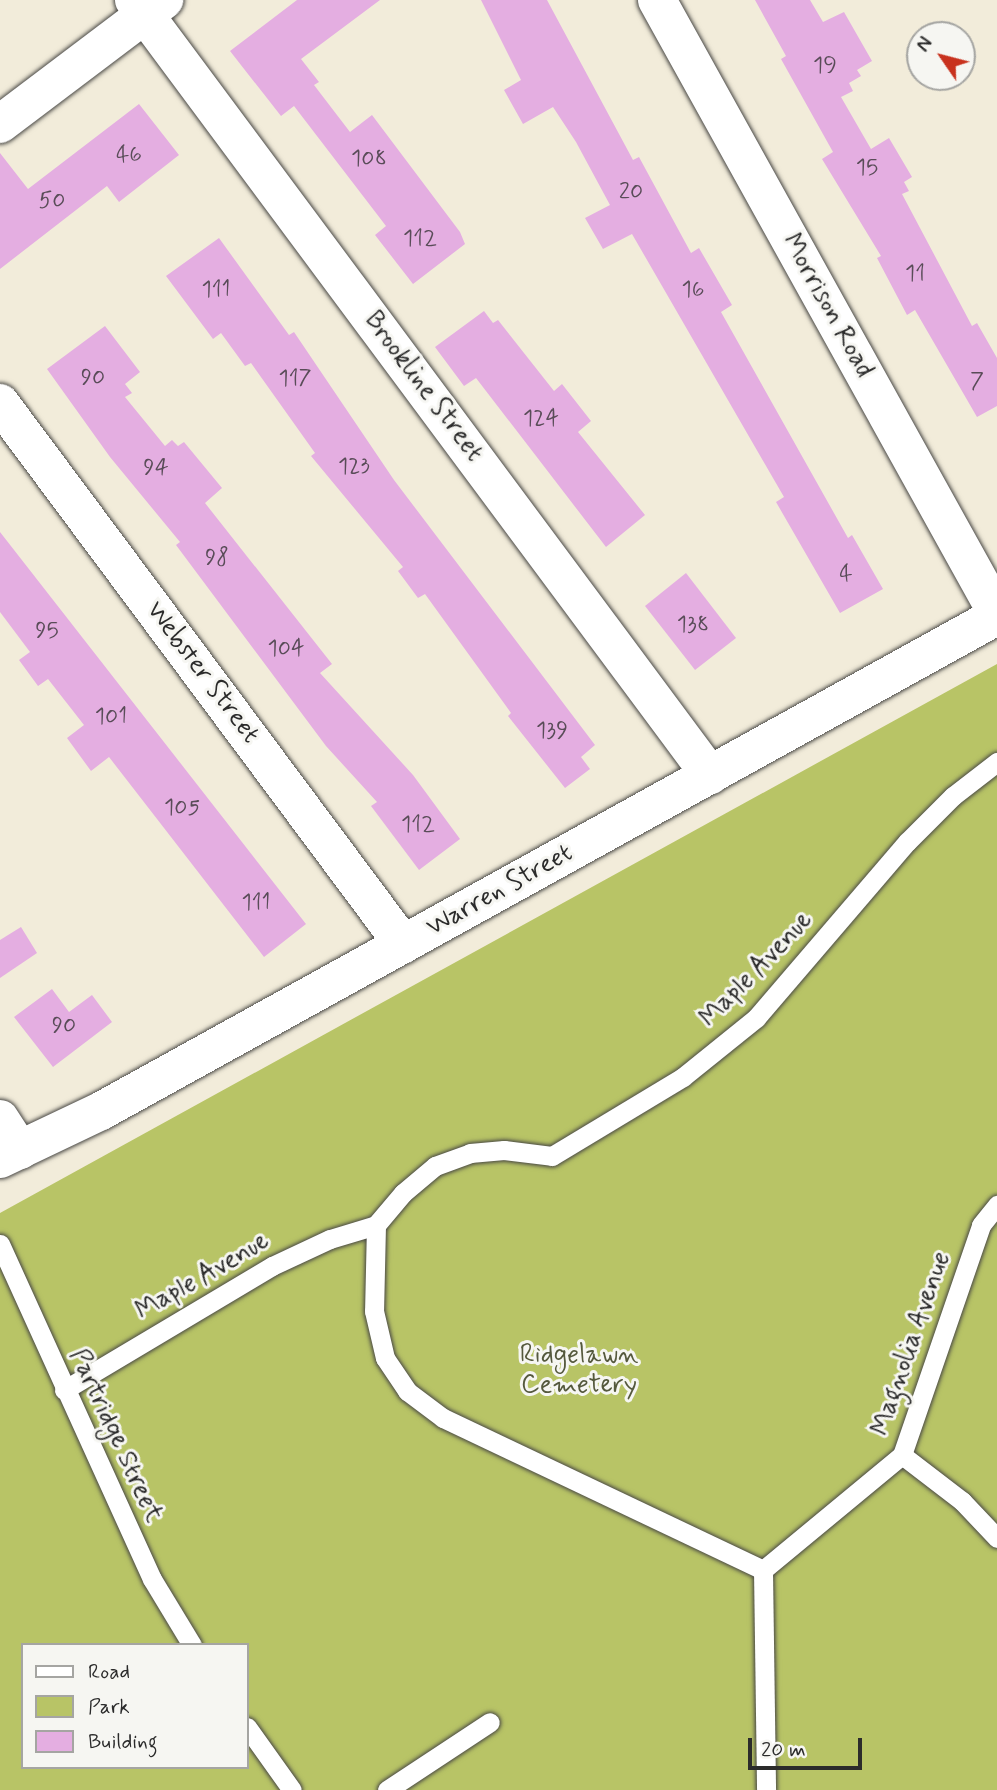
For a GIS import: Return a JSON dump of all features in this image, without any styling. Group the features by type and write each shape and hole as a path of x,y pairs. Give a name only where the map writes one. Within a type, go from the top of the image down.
{"street":[{"name":"Morrison Road","path":"657,0 997,615"},
{"path":"0,124 148,5"},
{"name":"Brookline Street","path":"148,5 710,775"},
{"name":"Webster Street","path":"0,403 403,944"},
{"name":"Warren Street","path":"7,1143 403,944 997,615"}],"lane":[{"name":"Maple Avenue","path":"64,1390 272,1266 330,1239 376,1225 403,1193 435,1167 470,1153 504,1150 552,1156 683,1077 756,1018 907,842 953,796 997,762"},
{"name":"Magnolia Avenue","path":"763,1570 902,1455 981,1225 997,1205"},
{"path":"376,1225 374,1311 385,1358 407,1391 443,1418 763,1570 766,1790"},
{"name":"Partridge Street","path":"0,1244 152,1579 191,1643"},
{"path":"902,1455 962,1501 997,1538"},
{"path":"387,1790 490,1722"},
{"path":"248,1728 292,1790"}],"green space":[{"name":"Ridgelawn Cemetery","path":"997,664 997,1790 0,1790 0,1213"}],"building":[{"path":"297,0 380,0 301,59 319,82 314,85 350,132 372,115 460,232 465,244 413,284 375,235 386,226 294,106 281,116 230,51"},
{"path":"481,0 547,0 633,160 639,157 691,253 699,248 732,305 721,312 848,538 852,535 883,589 840,613 776,502 784,497 632,234 603,249 585,218 610,205 576,142 553,107 523,124 504,90 521,80"},
{"path":"755,0 810,0 823,22 844,12 872,61 857,70 861,76 849,83 853,91 841,97 871,149 889,138 912,177 904,182 909,191 902,194 972,326 977,323 997,358 997,406 977,417 915,310 907,315 877,258 881,256 822,159 833,152 781,59 786,56"},
{"path":"139,104 179,155 119,202 107,186 0,269 0,153 28,189"},
{"path":"219,238 289,335 294,332 394,480 595,745 581,757 590,769 565,788 508,716 511,713 425,594 418,598 398,571 403,567 311,456 315,453 251,363 245,366 221,333 213,339 166,276"},
{"path":"484,311 493,323 498,320 554,391 562,384 591,421 578,432 645,515 606,547 476,378 464,386 435,347"},
{"path":"105,326 140,372 125,384 132,393 125,397 165,446 172,440 178,446 184,442 222,488 205,503 332,664 320,673 413,775 460,839 419,870 371,806 377,802 326,746 176,545 180,542 110,457 47,369"},
{"path":"0,532 306,924 264,957 109,757 91,771 67,738 84,725 48,679 38,686 19,660 30,652 0,612"},
{"path":"686,573 736,638 695,670 645,606"},
{"path":"21,927 37,953 0,978 0,940"},
{"path":"52,989 69,1012 92,995 112,1022 53,1067 14,1017"}]}
